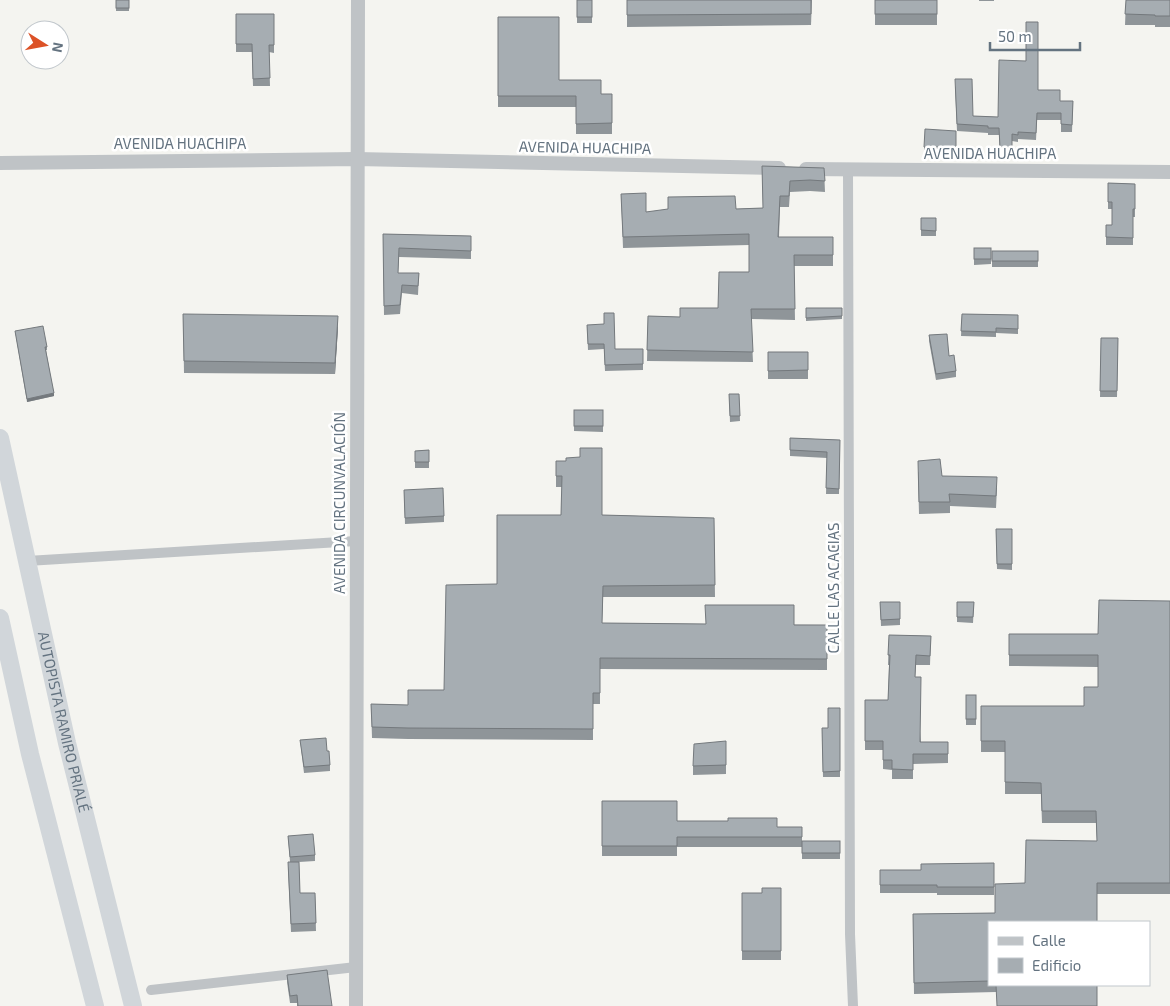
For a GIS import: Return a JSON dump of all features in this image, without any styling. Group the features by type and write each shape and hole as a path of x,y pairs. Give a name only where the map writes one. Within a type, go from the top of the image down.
{"highway":[{"name":"AUTOPISTA RAMIRO PRIALÉ","path":"0,438 67,743 133,1006"},
{"path":"0,618 30,754 95,1006"}],"street":[{"name":"AVENIDA CIRCUNVALACIÓN","path":"356,1006 358,0"},
{"name":"AVENIDA HUACHIPA","path":"0,163 357,159 848,170 1170,172"},
{"name":"CALLE LAS ACACIAS","path":"848,170 850,934 853,1006"},
{"path":"26,561 356,541"},
{"path":"151,990 356,967"}],"building":[{"path":"116,0 129,0 129,8 116,8"},
{"path":"577,0 592,0 592,17 577,17"},
{"path":"627,0 811,0 811,14 627,15"},
{"path":"875,0 937,0 937,14 875,14"},
{"path":"1126,0 1170,0 1170,16 1125,14"},
{"path":"236,14 274,14 274,45 269,45 270,78 253,79 252,44 236,44"},
{"path":"498,17 559,17 559,80 601,80 601,94 612,94 612,123 576,124 576,96 498,96"},
{"path":"1026,22 1038,22 1038,90 1060,90 1060,101 1073,101 1072,125 1061,124 1061,113 1037,113 1036,133 1018,132 1018,135 1012,134 1012,147 1000,148 999,128 957,124 955,79 972,79 973,116 998,117 999,60 1026,61"},
{"path":"925,129 956,131 956,147 924,147"},
{"path":"762,166 824,168 825,181 790,181 789,196 780,196 778,237 833,237 833,255 794,255 795,309 751,309 753,352 647,350 648,316 680,317 680,308 718,308 719,272 749,272 749,234 623,237 621,194 646,193 646,212 668,209 668,197 735,196 736,209 763,208"},
{"path":"1108,183 1135,184 1133,238 1106,237 1106,225 1112,225 1112,202 1108,202"},
{"path":"921,218 936,218 936,231 921,230"},
{"path":"383,234 471,236 471,251 399,248 398,273 419,273 418,286 402,285 400,305 384,306"},
{"path":"974,248 991,248 991,259 974,259"},
{"path":"992,251 1038,251 1038,261 992,261"},
{"path":"806,308 842,308 842,316 806,318"},
{"path":"604,313 614,313 615,349 643,349 643,364 605,365 604,344 588,344 587,325 604,324"},
{"path":"183,314 338,316 335,363 184,361"},
{"path":"962,314 1018,315 1018,329 996,328 996,332 961,331"},
{"path":"43,326 54,393 27,399 15,331"},
{"path":"947,334 949,356 954,355 956,371 936,374 929,335"},
{"path":"1101,338 1118,338 1117,391 1100,391"},
{"path":"768,352 808,352 808,370 768,371"},
{"path":"729,394 739,394 740,416 730,416"},
{"path":"574,410 603,410 603,426 574,426"},
{"path":"790,438 840,440 839,489 826,488 827,452 790,450"},
{"path":"580,448 602,448 602,515 714,518 715,585 603,586 602,623 706,624 705,605 794,605 794,625 827,625 827,659 600,658 600,693 593,693 593,729 372,727 371,704 408,705 408,690 444,690 446,585 497,584 497,515 561,515 562,476 556,476 556,461 566,461 566,458 580,457"},
{"path":"429,450 429,462 415,462 415,451"},
{"path":"940,459 942,476 997,477 996,496 949,494 950,502 919,502 918,461"},
{"path":"443,488 444,516 405,518 404,490"},
{"path":"996,529 1012,529 1012,564 997,564"},
{"path":"829,536 840,536 840,545 829,545"},
{"path":"1099,600 1170,601 1170,883 1097,883 1097,921 988,921 988,981 914,983 913,914 995,913 995,884 1025,883 1026,840 1097,841 1096,811 1042,811 1041,783 1005,782 1005,741 981,741 981,706 1084,706 1084,687 1098,687 1098,655 1009,655 1009,634 1098,634"},
{"path":"880,602 900,602 900,619 881,620"},
{"path":"957,602 974,602 973,617 957,617"},
{"path":"889,635 931,636 930,656 916,655 915,677 921,677 920,742 948,742 948,754 913,754 913,770 892,769 892,760 883,760 883,741 865,741 865,700 888,700"},
{"path":"966,695 976,695 976,719 966,719"},
{"path":"828,708 840,708 840,771 823,772 822,728 828,728"},
{"path":"326,738 330,765 304,767 300,740"},
{"path":"726,741 726,765 693,766 694,744"},
{"path":"602,801 677,801 677,821 728,821 728,818 777,818 777,827 802,827 802,837 677,837 677,846 602,846"},
{"path":"313,834 315,855 290,857 288,836"},
{"path":"802,841 840,841 840,853 802,853"},
{"path":"288,862 299,862 300,893 315,893 316,923 291,924"},
{"path":"994,863 994,887 880,885 880,870 921,870 921,864"},
{"path":"762,888 781,888 781,951 742,951 742,893 762,893"},
{"path":"327,970 332,1006 298,1006 297,995 290,996 287,975"},
{"path":"996,986 1097,986 1097,1006 997,1006"}]}
